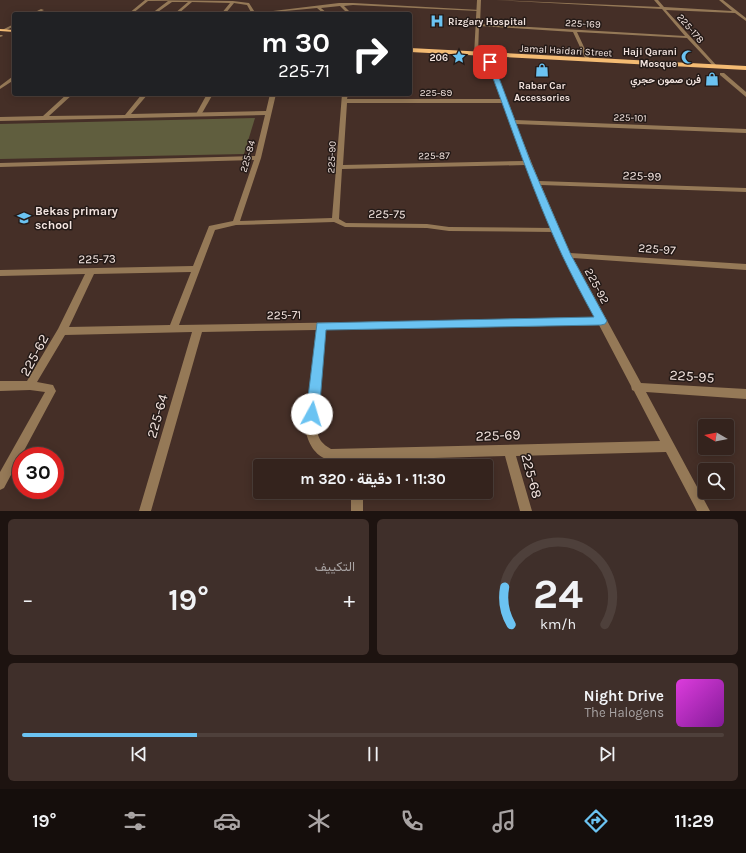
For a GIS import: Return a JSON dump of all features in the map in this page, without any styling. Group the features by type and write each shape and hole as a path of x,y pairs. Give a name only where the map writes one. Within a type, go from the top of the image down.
{"main road":[{"path":"2,30 12,31"},
{"path":"0,36 12,36"},
{"name":"Jamal Haidari Street","path":"412,50 476,55 746,68"},
{"path":"483,61 498,62"},
{"path":"714,73 734,74"}],"street":[{"path":"132,12 147,0 233,2 248,4 253,12"},
{"path":"366,0 395,2 398,3 399,6"},
{"path":"476,55 479,0"},
{"path":"498,0 565,2 735,12"},
{"name":"225-178","path":"656,0 715,67"},
{"path":"721,0 746,20"},
{"path":"155,12 172,1"},
{"path":"178,12 190,2"},
{"path":"225,12 233,2"},
{"path":"340,4 348,12"},
{"path":"275,10 340,4 478,10"},
{"path":"316,6 324,12"},
{"path":"297,8 303,12"},
{"path":"38,12 42,10"},
{"path":"2,30 12,25"},
{"name":"225-169","path":"477,25 688,37"},
{"path":"575,31 588,60"},
{"name":"225-92","path":"490,62 528,163 566,255 704,511"},
{"path":"722,74 746,95"},
{"path":"0,88 12,79"},
{"path":"45,117 68,96"},
{"path":"127,116 143,96"},
{"path":"199,114 209,96"},
{"name":"225-84","path":"236,223 258,158 272,96"},
{"name":"225-89","path":"344,98 505,102"},
{"name":"225-90","path":"335,220 344,98"},
{"path":"0,119 268,113"},
{"name":"225-101","path":"512,122 746,131"},
{"path":"0,165 258,158"},
{"name":"225-87","path":"340,167 528,163"},
{"name":"225-99","path":"537,183 746,190"},
{"name":"225-75","path":"195,269 212,228 236,223 335,220 345,225 427,226 449,229 556,230"},
{"name":"225-97","path":"566,255 746,267"},
{"path":"173,329 195,269"},
{"name":"225-73","path":"0,273 195,269"},
{"name":"225-62","path":"0,484 51,391 49,388 30,385 62,331 92,271"},
{"name":"225-71","path":"62,331 601,321"},
{"name":"225-69","path":"321,326 311,429 312,436 318,449 330,455 352,459"},
{"name":"225-64","path":"145,511 198,329"},
{"path":"0,386 30,385"},
{"name":"225-95","path":"636,387 746,394"},
{"name":"225-69","path":"372,459 509,450 668,446"},
{"name":"225-68","path":"509,450 526,511"},
{"path":"357,499 357,511"}],"shaded area":[{"path":"255,118 244,154 0,159 0,124"}],"place":[{"name":"Rizgary Hospital","path":"437,21"},
{"name":"206","path":"459,57"},
{"name":"Haji Qarani Mosque","path":"688,57"},
{"name":"Rabar Car Accessories","path":"542,70"},
{"name":"فرن صمون حجري","path":"712,79"},
{"name":"Bekas primary school","path":"24,218"}],"route":[{"path":"312,414 321,326 601,321 566,255 528,163 490,62"}]}
